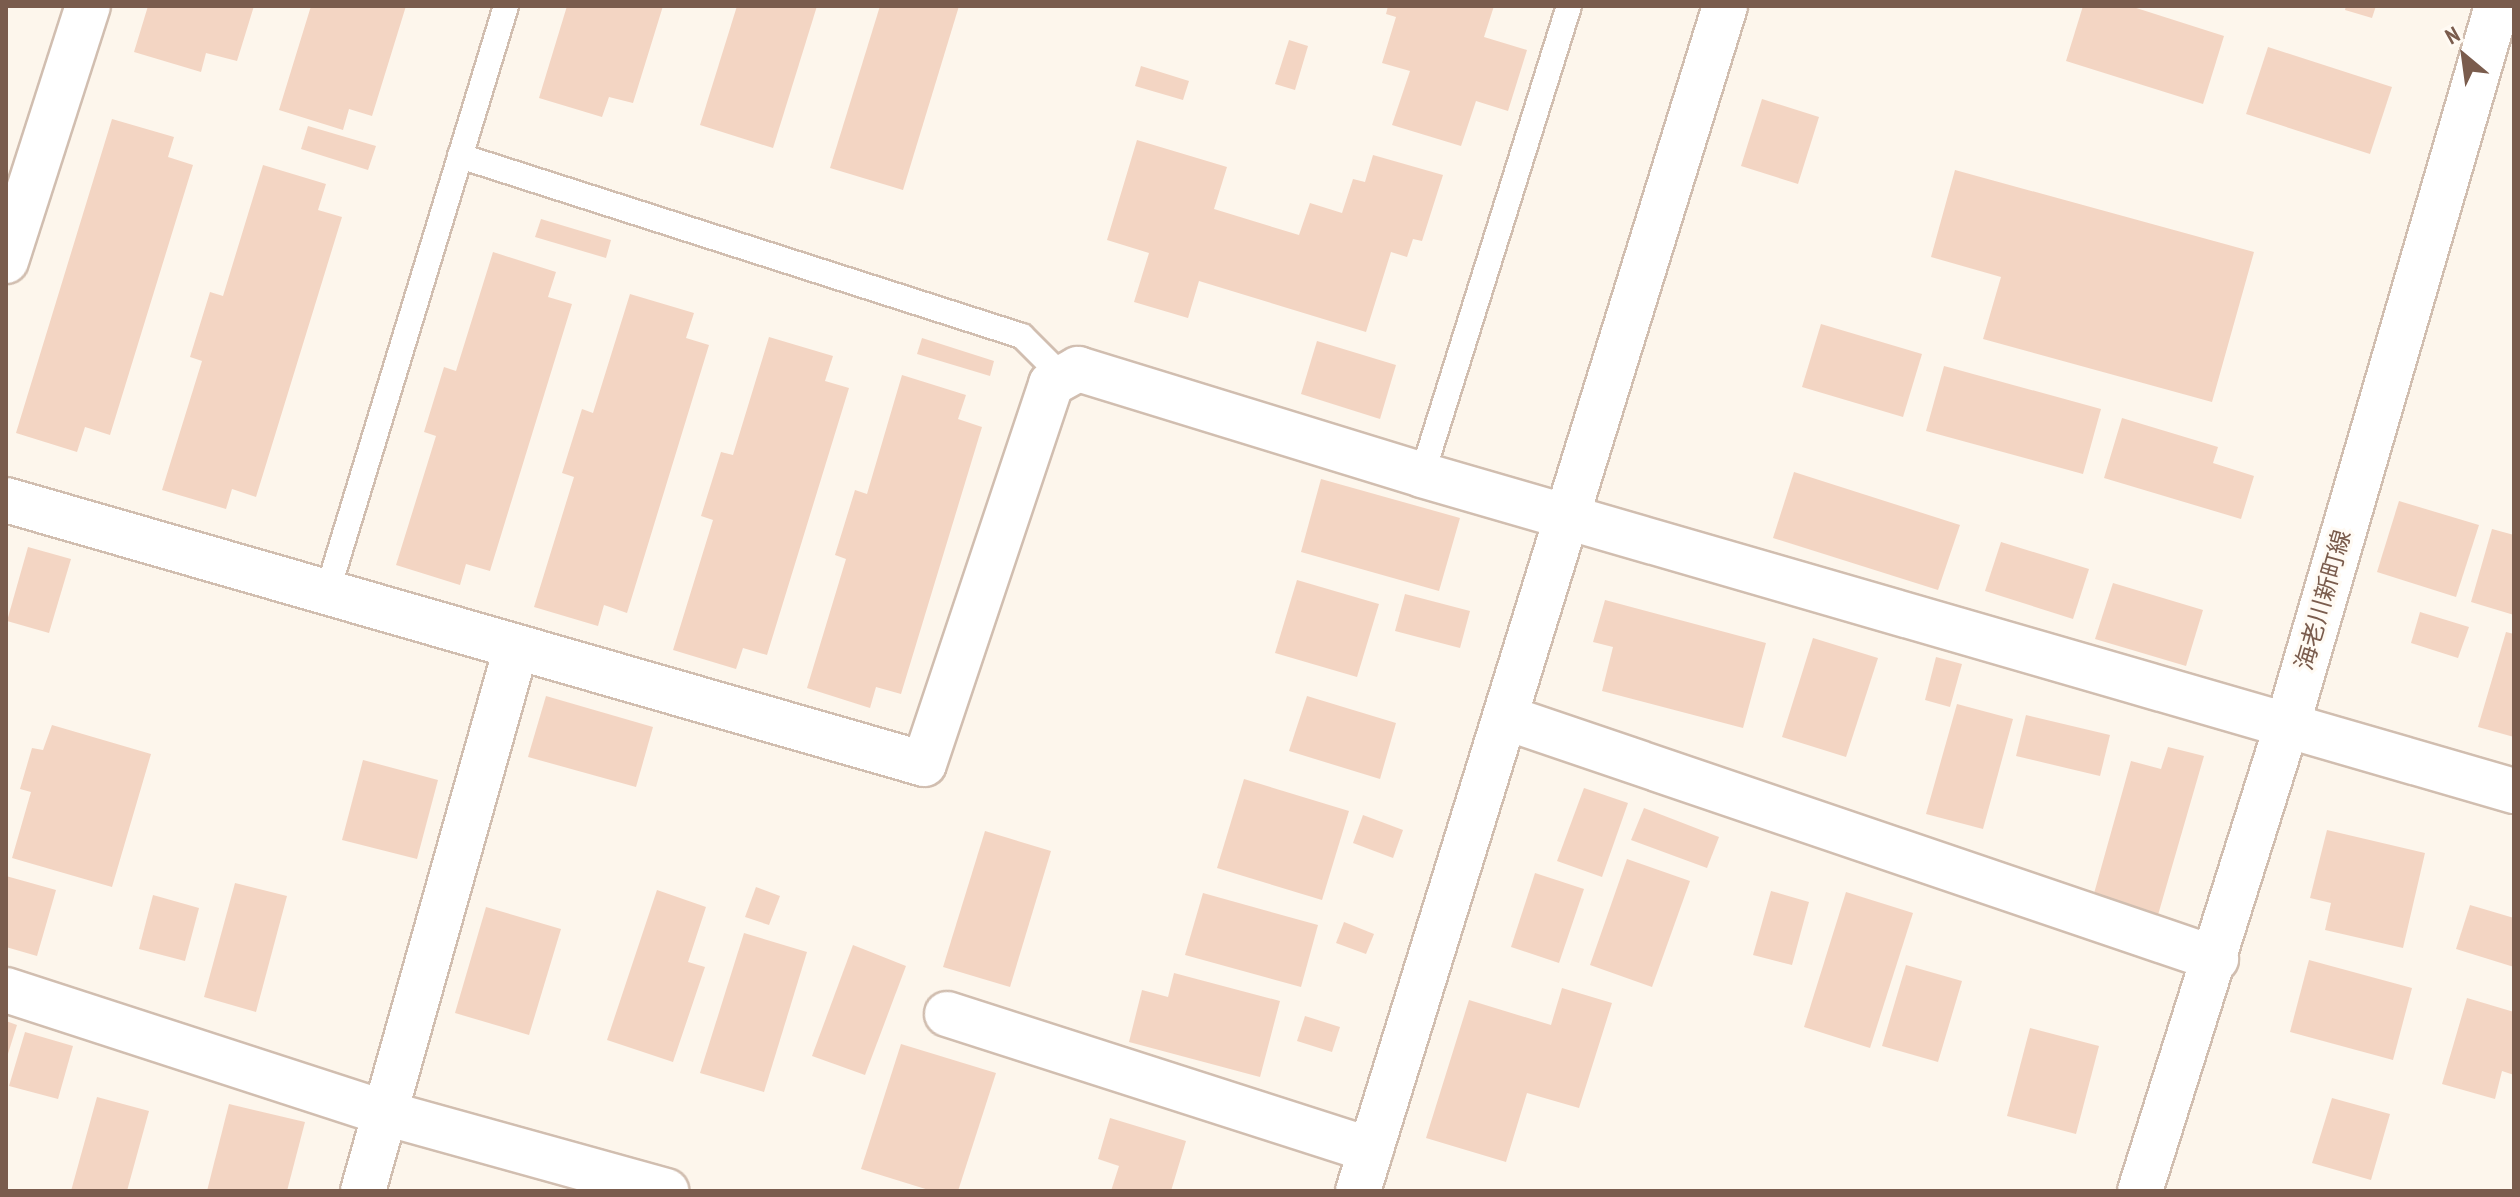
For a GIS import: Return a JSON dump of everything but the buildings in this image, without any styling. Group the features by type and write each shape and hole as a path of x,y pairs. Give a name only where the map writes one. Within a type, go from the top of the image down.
{"street":[{"path":"6,261 88,6"},
{"path":"1358,1191 1725,6"},
{"name":"海老川新町線","path":"2140,1191 2216,959 2288,723 2497,6"},
{"path":"6,500 924,764 1051,384 1078,369 1422,475 1570,514 2514,791"},
{"path":"363,1191 516,648"},
{"path":"1507,718 2216,959"},
{"path":"6,990 385,1113 666,1191"},
{"path":"947,1014 1371,1150"}],"lane":[{"path":"327,593 506,6"},
{"path":"1422,475 1569,6"},
{"path":"460,156 1022,336 1063,377"}]}
